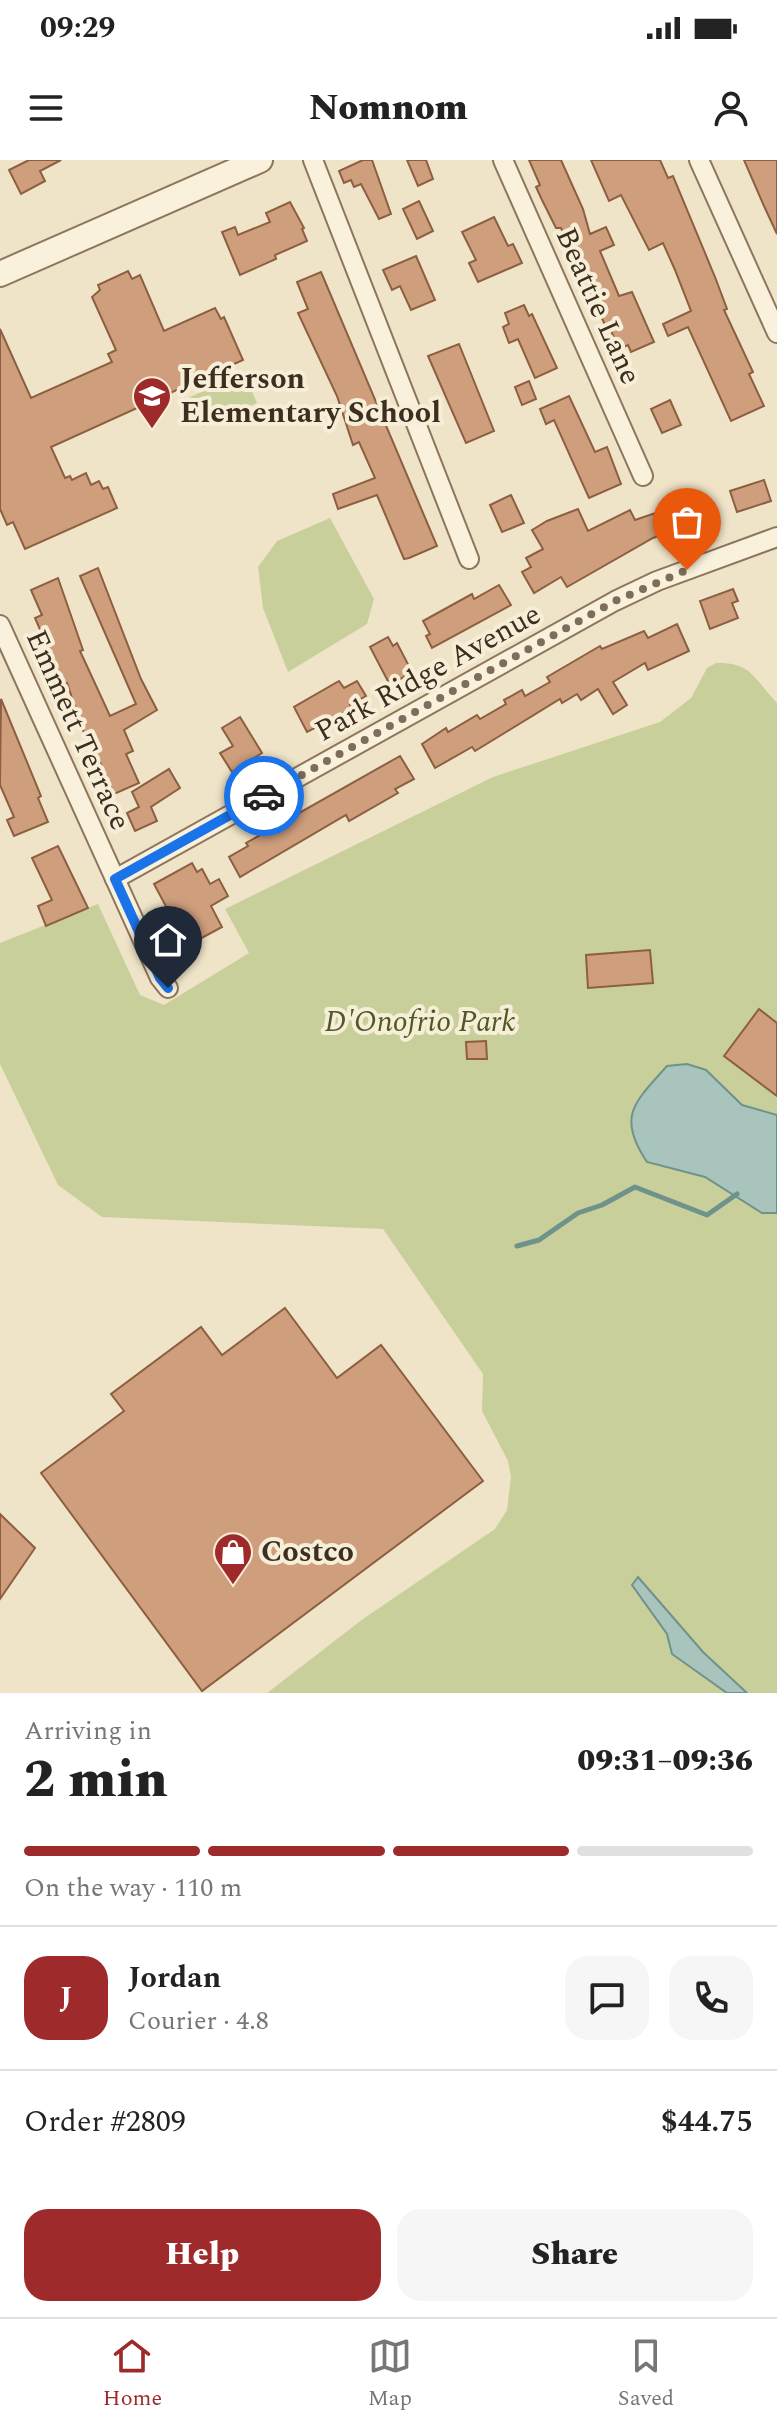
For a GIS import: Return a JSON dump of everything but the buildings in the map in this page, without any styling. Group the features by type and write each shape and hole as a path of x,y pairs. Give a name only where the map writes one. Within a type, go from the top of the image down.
{"street":[{"path":"0,274 260,160"},
{"path":"313,160 469,559"},
{"name":"Beattie Lane","path":"503,160 643,476"},
{"path":"699,160 777,333"},
{"name":"Park Ridge Avenue","path":"115,879 615,601 657,581 777,537"},
{"name":"Emmett Terrace","path":"0,625 160,978 168,988"}],"green space":[{"path":"244,373 257,403 203,427 190,397"},
{"path":"330,518 374,599 367,624 288,672 263,608 258,567 277,541"},
{"name":"D'Onofrio Park","path":"716,663 728,663 745,669 777,703 777,1693 267,1693 363,1619 495,1529 507,1510 511,1477 508,1461 482,1411 483,1374 383,1229 102,1217 58,1185 0,1064 0,943 98,904 140,995 164,1005 249,953 225,909 493,777 660,722 691,698 707,668"}],"water":[{"path":"687,1064 706,1070 742,1105 777,1115 777,1213 762,1213 705,1177 647,1162 633,1133 633,1110 667,1066"},
{"path":"638,1577 703,1652 747,1693 727,1693 672,1654 667,1634 632,1585"}],"waterway":[{"path":"517,1246 539,1240 578,1213 602,1205 635,1187 707,1215 737,1194"}],"way so far":[{"path":"264,796 615,601 687,570"}],"place":[{"name":"Jefferson Elementary School","path":"152,430"},
{"name":"Costco","path":"233,1586"}],"route":[{"path":"168,988 160,978 115,879 264,796"}]}
